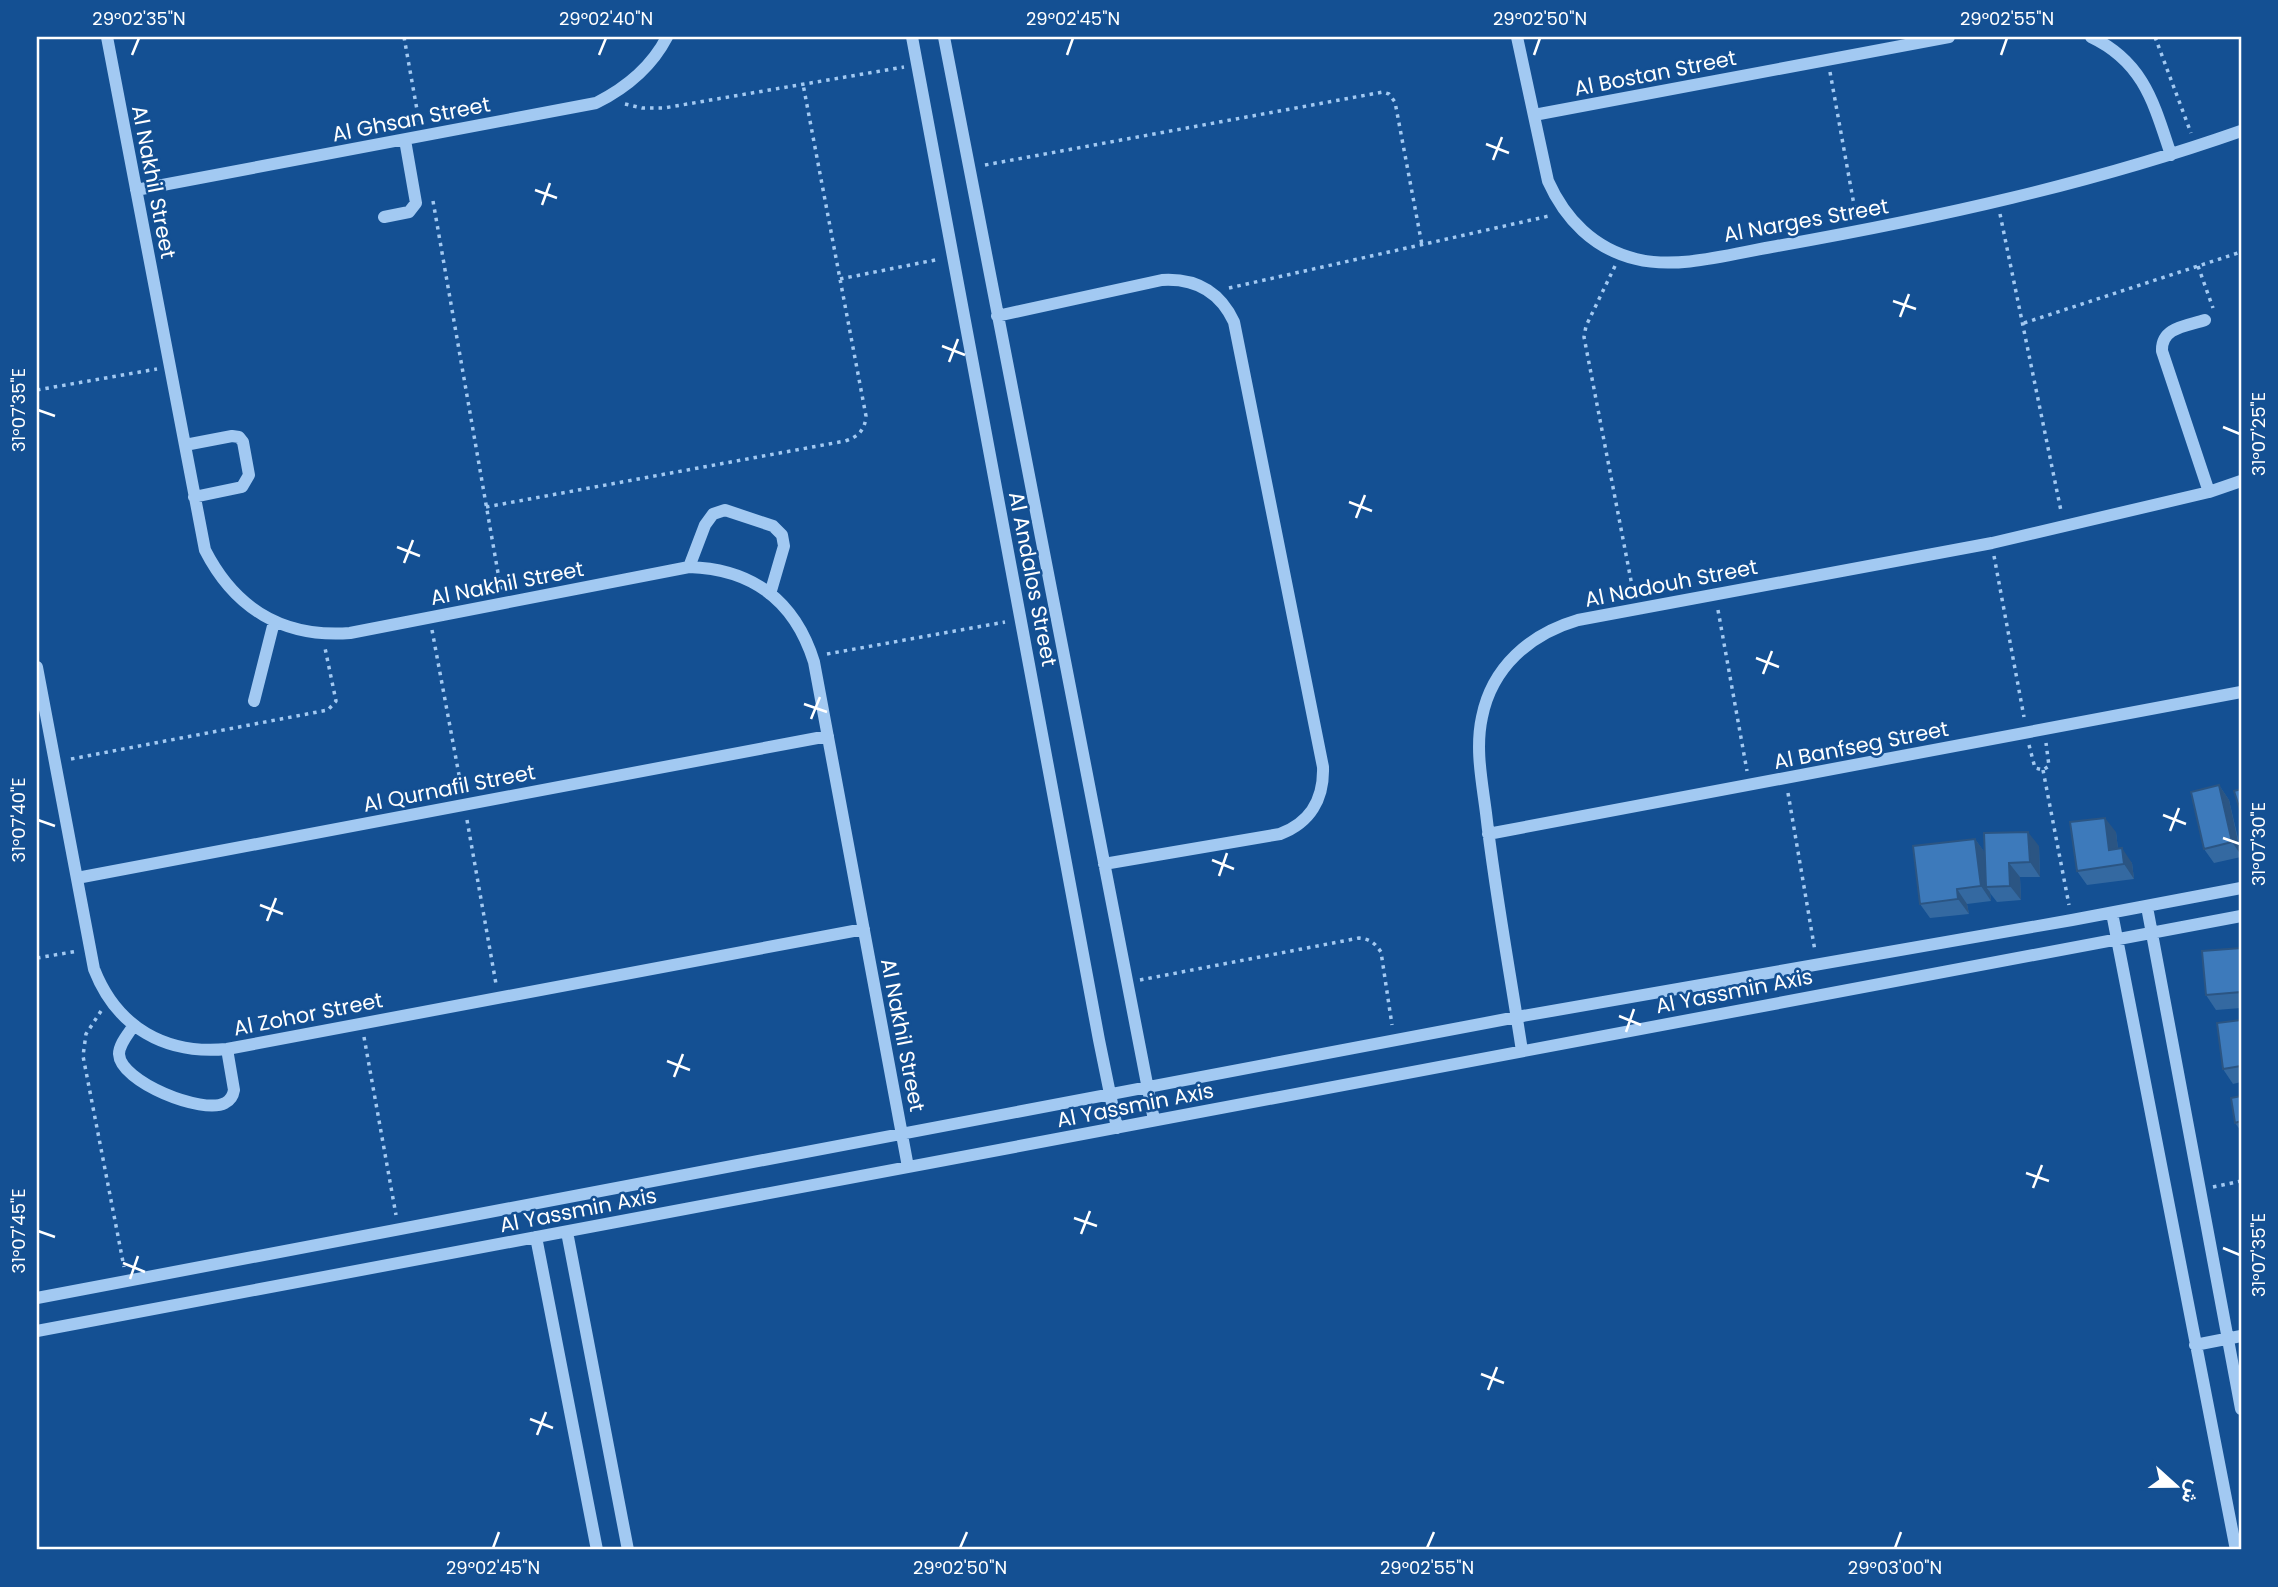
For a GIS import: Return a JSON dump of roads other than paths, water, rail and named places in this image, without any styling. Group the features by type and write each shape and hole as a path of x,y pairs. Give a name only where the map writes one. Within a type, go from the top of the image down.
{"street":[{"name":"Al Nakhil Street","path":"107,37 205,550 212,565 246,604 274,622 304,631 322,634 350,633 689,567 706,567 740,576 770,594 793,617 802,631 812,657 908,1167"},
{"name":"Al Ghsan Street","path":"136,190 596,103 640,73 667,37"},
{"name":"Al Andalos Street","path":"912,37 1117,1128"},
{"name":"Al Andalos Street","path":"944,37 1154,1120"},
{"name":"Al Narges Street","path":"1517,37 1549,181 1565,213 1590,238 1620,255 1654,263 1671,263 1859,232 1998,202 2171,155 2241,131"},
{"name":"Al Bostan Street","path":"1534,115 1949,37"},
{"path":"2091,37 2114,51 2140,77 2150,93 2171,155"},
{"path":"384,217 409,212 416,203 405,140"},
{"path":"998,316 1162,280 1188,281 1212,292 1229,311 1234,322 1324,767 1319,800 1307,818 1290,830 1280,834 1104,864"},
{"path":"2205,320 2168,333 2162,343 2162,351 2209,492"},
{"path":"184,445 232,436 239,437 243,442 249,475 246,484 194,497"},
{"name":"Al Nadouh Street","path":"1522,1051 1478,748 1486,700 1502,671 1523,647 1549,630 1578,620 1992,543 2209,492 2241,481"},
{"path":"689,567 705,524 713,514 725,510 773,526 782,535 784,546 770,594"},
{"path":"254,701 274,622"},
{"name":"Al Zohor Street","path":"37,667 90,949 99,981 112,1003 134,1025 162,1042 202,1050 227,1049 864,929"},
{"name":"Al Banfseg Street","path":"1489,834 2241,692"},
{"name":"Al Qurnafil Street","path":"77,878 828,736"},
{"name":"Al Yassmin Axis","path":"37,1298 1517,1017 2147,907 2241,888"},
{"path":"2147,907 2200,1190 2235,1337 2241,1409"},
{"path":"2112,913 2236,1550"},
{"name":"Al Yassmin Axis","path":"37,1331 2241,916"},
{"path":"134,1025 119,1049 124,1068 157,1090 188,1101 220,1105 232,1096 234,1090 227,1049"},
{"path":"567,1232 628,1550"},
{"path":"536,1237 597,1550"},
{"path":"2195,1345 2235,1337"}]}
